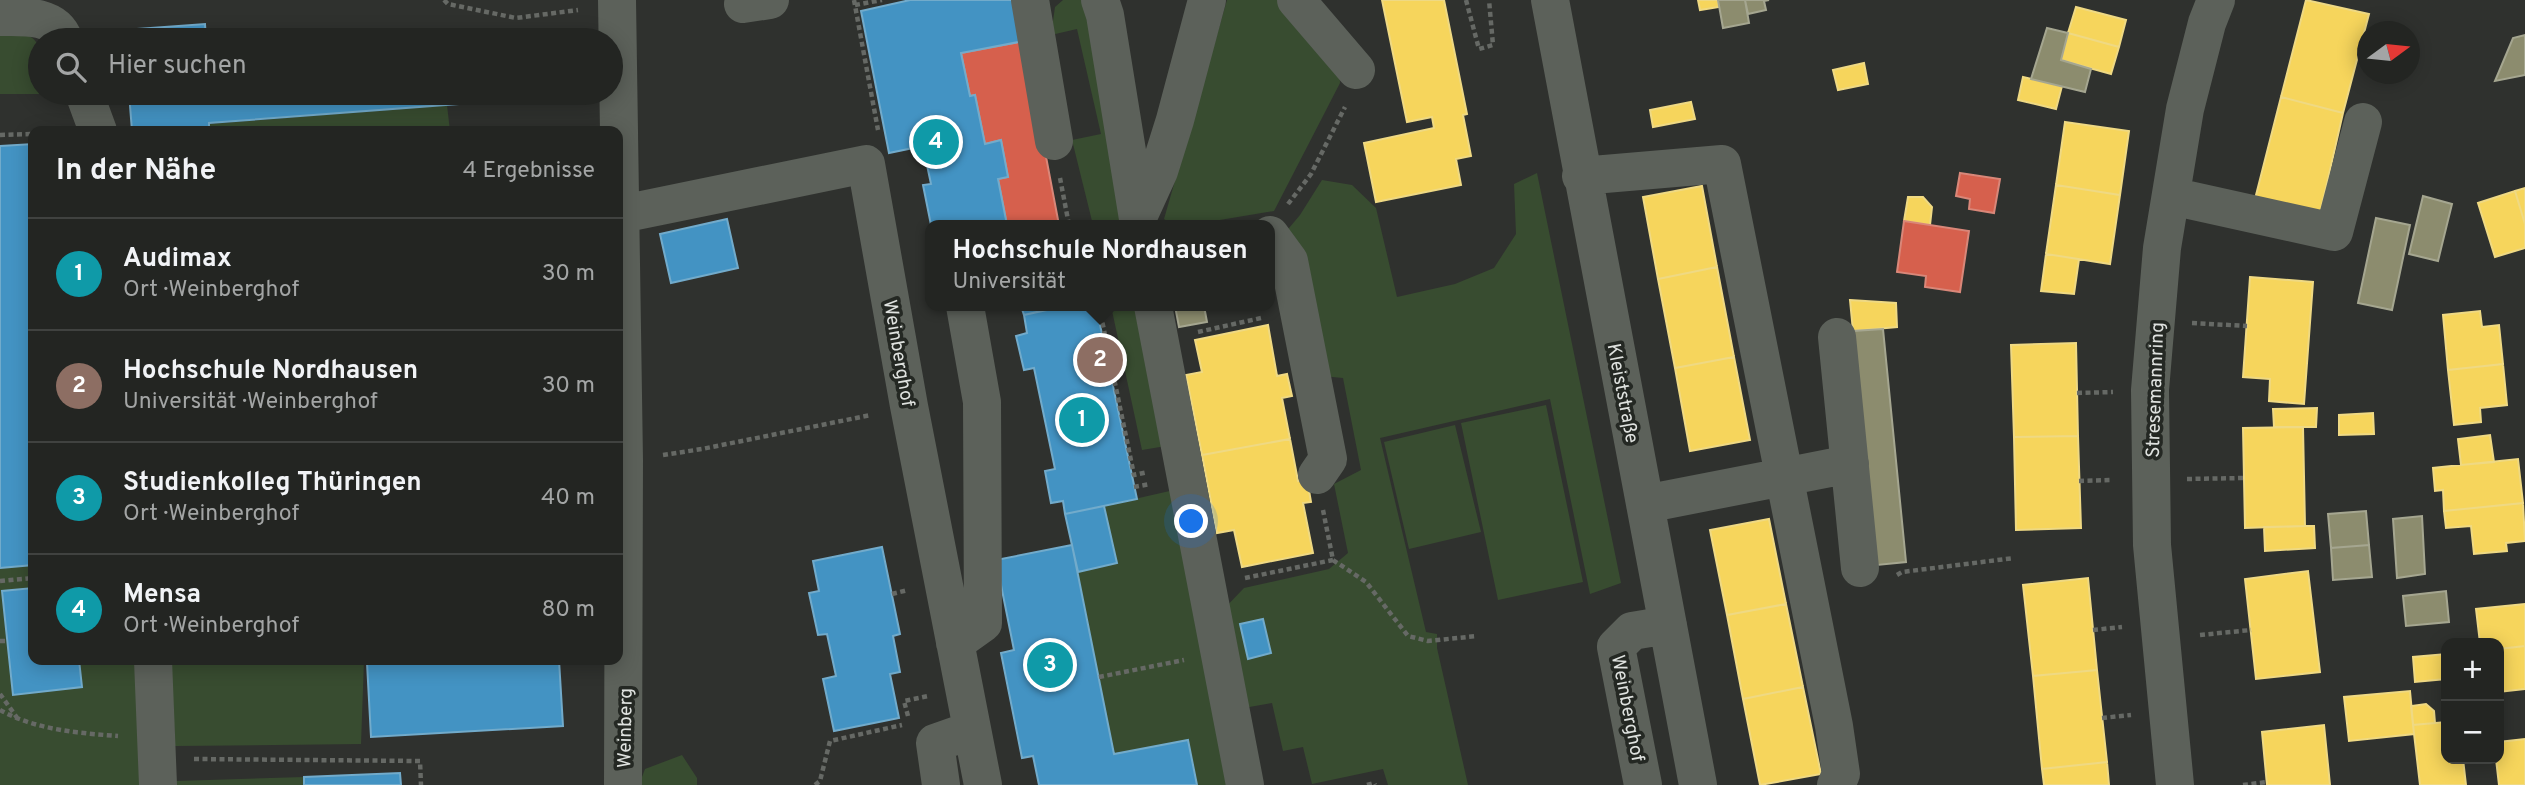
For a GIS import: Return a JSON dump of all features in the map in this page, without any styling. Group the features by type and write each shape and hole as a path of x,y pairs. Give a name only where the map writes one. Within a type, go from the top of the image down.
{"street":[{"path":"1030,0 1054,141"},
{"path":"1100,0 1105,15 1138,220"},
{"path":"1138,220 1159,171 1175,120 1207,0"},
{"path":"1296,0 1356,70"},
{"name":"Kleiststraße","path":"1550,0 1581,176 1698,785"},
{"name":"Stresemannring","path":"2175,785 2152,545 2150,390 2162,248 2185,109 2207,23 2216,0"},
{"name":"Weinberg","path":"617,2 618,28"},
{"path":"0,18 39,17 55,28"},
{"path":"88,105 96,126"},
{"name":"Weinberg","path":"619,105 620,126"},
{"path":"2171,196 2334,232 2363,122"},
{"name":"Weinberghof","path":"623,214 866,164 983,785"},
{"path":"1581,176 1722,164 1834,726 1841,774 1836,785"},
{"path":"1278,221 1300,310 1328,459 1320,489"},
{"path":"955,643 983,623 982,402 966,311"},
{"path":"1156,323 1245,785"},
{"path":"1837,337 1850,464 1875,573"},
{"name":"Weinberg","path":"623,338 623,785"},
{"path":"1645,504 1850,464"},
{"name":"Weinberghof","path":"1643,785 1616,647 1632,631 1668,625"},
{"path":"153,665 157,772"},
{"path":"941,785 935,743 972,730"}],"path":[{"path":"444,0 449,4 516,18 617,2"},
{"path":"879,137 855,3 882,0"},
{"path":"1466,0 1479,49 1493,45 1489,0"},
{"path":"1278,221 1311,174 1342,116 1356,70"},
{"path":"0,135 28,134"},
{"path":"1054,141 1068,220"},
{"path":"1156,323 1300,310"},
{"path":"2190,335 2192,310"},
{"path":"1100,311 1134,475"},
{"path":"2191,323 2247,326"},
{"path":"2077,393 2114,392"},
{"path":"624,461 702,450 881,412"},
{"path":"2186,466 2187,493"},
{"path":"2186,479 2244,478"},
{"path":"2079,481 2116,480"},
{"path":"1320,489 1333,560"},
{"path":"1875,573 2014,558"},
{"path":"1242,579 1333,560 1366,582 1408,636 1428,641 1477,636"},
{"path":"0,581 28,578"},
{"path":"2198,622 2200,648"},
{"path":"2093,630 2126,627"},
{"path":"2199,635 2251,630"},
{"path":"0,642 7,641"},
{"path":"1099,677 1168,663"},
{"path":"0,694 20,721"},
{"path":"815,785 820,781 830,741 910,723 904,701 933,695"},
{"path":"0,710 20,721 129,740 157,772 360,758 420,761 421,785"},
{"path":"2102,718 2135,714"},
{"path":"2244,785 2267,782"},
{"path":"1367,785 1375,785"}],"green space":[{"path":"1063,0 1087,0 1123,220 1092,220 1072,140 1101,134 1077,29 1051,35 1055,7"},
{"path":"1227,0 1283,0 1339,66 1340,83 1274,211 1220,220 1164,219"},
{"path":"0,29 16,31 28,36 28,94 0,94"},
{"path":"447,105 449,126 209,126"},
{"path":"1537,173 1621,583 1590,594 1550,399 1380,438 1426,632 1437,634 1437,648 1468,785 1388,785 1383,769 1312,784 1303,747 1283,751 1272,703 1238,709 1220,613 1244,588 1329,569 1348,553 1334,484 1361,470 1343,378 1322,376 1284,234 1300,215 1322,180 1352,185 1376,208 1397,297 1455,284 1494,268 1516,234 1514,184"},
{"path":"1112,311 1140,311 1166,446 1142,450"},
{"path":"1546,405 1583,582 1498,600 1461,423"},
{"path":"1455,425 1481,532 1409,549 1384,442"},
{"path":"1174,490 1232,785 1197,785 1188,740 1114,754 1078,572 1117,563 1104,506"},
{"path":"28,565 28,665 136,665 141,785 0,785 0,568"},
{"path":"171,665 364,665 361,744 175,746"},
{"path":"682,755 697,778 697,785 639,785 645,769"},
{"path":"304,777 304,785 177,785 176,781"}],"building: Wohnen":[{"path":"1382,0 1444,0 1467,114 1463,115 1471,156 1456,159 1461,185 1376,202 1364,143 1434,128 1432,117 1407,122"},
{"path":"1698,0 1718,0 1719,7 1700,10"},
{"path":"2306,0 2369,14 2367,21 2357,21 2357,60 2343,113 2281,97"},
{"path":"2076,7 2126,20 2119,47 2068,33"},
{"path":"2068,33 2119,47 2111,74 2061,60"},
{"path":"1864,63 1868,84 1838,90 1833,70"},
{"path":"2023,77 2062,86 2056,109 2018,100"},
{"path":"2281,97 2343,113 2320,214 2255,199"},
{"path":"1691,102 1695,119 1653,127 1650,110"},
{"path":"2065,122 2129,131 2120,195 2056,185"},
{"path":"2056,185 2120,195 2110,264 2046,254"},
{"path":"1702,186 1717,267 1658,279 1643,197"},
{"path":"2525,188 2525,224 2515,191"},
{"path":"2515,191 2525,224 2525,248 2495,257 2478,203"},
{"path":"1908,197 1923,197 1932,207 1930,225 1904,221"},
{"path":"2046,254 2079,259 2074,294 2041,291"},
{"path":"1717,267 1734,357 1675,368 1658,279"},
{"path":"2250,277 2313,282 2304,404 2269,401 2270,379 2243,377"},
{"path":"1850,300 1896,303 1897,327 1853,331"},
{"path":"2480,311 2482,327 2499,325 2503,364 2448,370 2443,315"},
{"path":"1268,325 1277,376 1287,374 1292,396 1282,398 1290,439 1202,455 1186,375 1202,372 1195,340"},
{"path":"2076,343 2078,436 2014,437 2011,345"},
{"path":"1734,357 1750,440 1690,451 1675,368"},
{"path":"2503,364 2507,405 2480,408 2481,422 2454,425 2448,370"},
{"path":"2317,408 2316,427 2274,427 2273,409"},
{"path":"2373,413 2374,434 2339,435 2339,415"},
{"path":"2303,427 2305,526 2245,528 2243,428"},
{"path":"2490,435 2494,462 2461,465 2458,439"},
{"path":"2078,436 2081,528 2016,530 2014,437"},
{"path":"1290,439 1298,481 1307,479 1311,502 1303,503 1313,553 1242,567 1234,530 1217,533 1202,455"},
{"path":"2518,459 2523,503 2444,511 2443,490 2435,491 2433,468"},
{"path":"2523,503 2525,541 2506,543 2507,551 2474,554 2471,526 2446,528 2444,511"},
{"path":"1769,519 1786,604 1727,615 1710,530"},
{"path":"2314,526 2315,548 2265,551 2264,527"},
{"path":"2308,571 2320,672 2256,679 2245,579"},
{"path":"2088,578 2097,670 2033,676 2023,585"},
{"path":"1786,604 1803,687 1743,699 1727,615"},
{"path":"2525,604 2525,646 2504,648 2504,638 2479,638 2476,609"},
{"path":"2525,646 2525,689 2504,691 2504,648"},
{"path":"2441,654 2441,679 2415,682 2413,657"},
{"path":"2097,670 2107,762 2042,769 2033,676"},
{"path":"1803,687 1821,774 1760,785 1743,699"},
{"path":"2410,691 2414,734 2349,741 2344,697"},
{"path":"2426,704 2434,711 2435,723 2413,725 2411,706"},
{"path":"2441,722 2441,764 2464,764 2466,785 2420,785 2413,725"},
{"path":"2324,725 2330,785 2267,785 2262,732"},
{"path":"2525,739 2525,785 2499,785 2497,764 2504,764 2504,741"},
{"path":"2107,762 2109,785 2044,785 2042,769"}],"building: Handel":[{"path":"1024,41 1058,220 1006,220 998,179 1008,177 1001,140 985,144 975,95 970,96 961,53"},
{"path":"1960,173 2000,179 1994,213 1969,209 1970,199 1956,196"},
{"path":"1904,221 1969,231 1960,292 1925,287 1926,276 1897,272"}],"building: Schulen":[{"path":"910,0 1015,0 1024,41 961,53 970,96 975,95 985,144 1001,140 1008,177 998,179 1006,220 930,220 923,185 931,184 923,146 889,153 861,11"},
{"path":"205,24 205,28 151,28"},
{"path":"130,105 445,105 209,123 209,126 132,126"},
{"path":"28,144 28,565 0,568 0,146"},
{"path":"727,219 738,268 671,283 660,234"},
{"path":"1023,311 1041,311 1024,315"},
{"path":"1042,311 1097,311 1137,499 1065,514 1063,501 1051,503 1045,471 1055,469 1034,368 1024,370 1016,336 1027,333 1024,315"},
{"path":"1104,506 1117,563 1078,572 1065,514"},
{"path":"1072,545 1114,754 1188,740 1197,785 1039,785 1033,756 1022,758 1001,653 1014,650 996,560"},
{"path":"882,547 900,634 893,636 900,672 890,674 899,718 834,731 823,679 836,676 827,634 818,635 809,593 819,591 813,561"},
{"path":"28,588 28,665 80,665 82,687 13,695 2,591"},
{"path":"1263,619 1271,653 1248,659 1240,624"},
{"path":"367,665 559,665 563,726 371,737"},
{"path":"400,773 401,785 304,785 304,777"}],"building: Industrie":[{"path":"1718,0 1745,0 1749,23 1723,28"},
{"path":"1745,0 1769,0 1764,1 1766,10 1748,14"},
{"path":"2047,28 2068,33 2061,60 2091,69 2085,92 2031,79"},
{"path":"2525,35 2525,75 2495,81 2513,38"},
{"path":"2423,196 2452,204 2438,261 2409,254"},
{"path":"2376,218 2410,225 2392,310 2358,303"},
{"path":"1176,311 1205,311 1207,322 1179,327"},
{"path":"1883,329 1906,562 1877,565 1853,331"},
{"path":"2366,511 2369,545 2331,548 2328,514"},
{"path":"2422,516 2425,574 2397,578 2393,519"},
{"path":"2369,545 2372,577 2333,580 2331,548"},
{"path":"2446,591 2449,622 2406,626 2403,596"}],"place":[{"name":"Mensa","path":"936,142"},
{"name":"Hochschule Nordhausen","path":"1100,360"},
{"name":"Audimax","path":"1082,420"},
{"name":"Studienkolleg Thüringen","path":"1050,665"}]}
